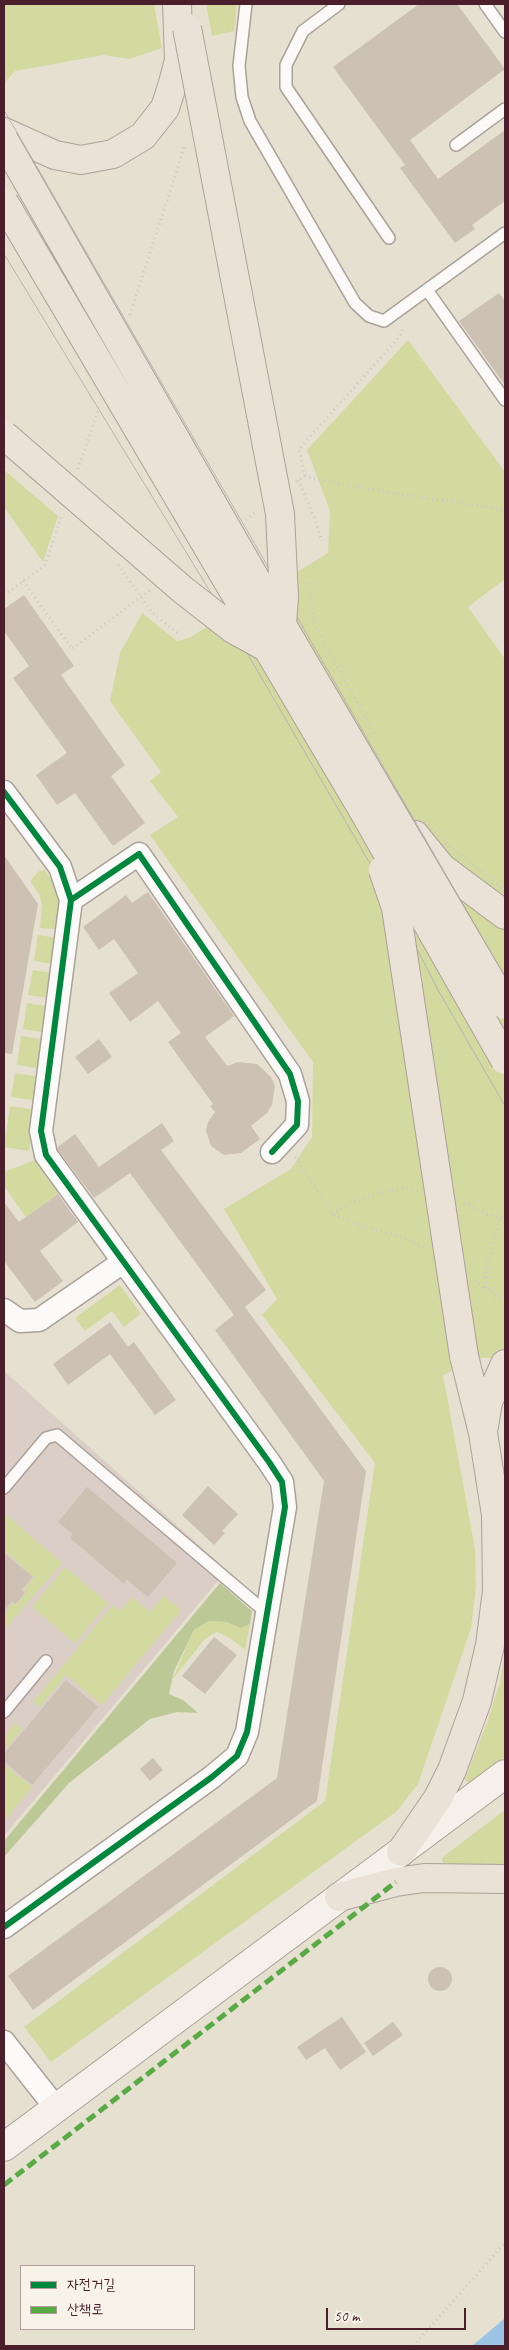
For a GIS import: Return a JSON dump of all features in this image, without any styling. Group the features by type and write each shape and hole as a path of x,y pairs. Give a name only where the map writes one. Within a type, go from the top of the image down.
{"highway":[{"path":"4,132 55,155 81,160 113,154 142,136 165,108 179,60 181,12"},
{"path":"181,12 280,514 284,597 282,625"},
{"path":"4,140 282,625 505,1060"},
{"path":"4,202 264,646 373,804 505,1005"},
{"path":"4,435 184,590 234,629 264,646"},
{"path":"373,804 442,868 505,915"},
{"path":"373,804 396,908 464,1356 483,1433 496,1515 505,1547"},
{"path":"483,1433 488,1402 505,1364"},
{"path":"401,1852 438,1798 452,1770 477,1701 490,1645 496,1591 496,1515"},
{"path":"339,1897 396,1882 424,1878 505,1879"}],"main road":[{"path":"4,2147 505,1774"}],"street":[{"path":"4,792 60,867 71,900 42,1131 42,1141 46,1155 282,1482 285,1507 268,1614 246,1732 236,1756 212,1777 4,1927"},
{"path":"71,900 139,854 290,1074 298,1101 297,1126 278,1146"},
{"path":"4,1310 20,1321 39,1320 123,1262"},
{"path":"4,2042 56,2108"}],"lane":[{"path":"246,4 239,66 242,97 250,121 355,302 369,316 384,321 505,233"},
{"path":"339,4 303,31 286,65 286,86 389,238"},
{"path":"485,4 505,32"},
{"path":"456,145 505,109"},
{"path":"427,290 505,400"},
{"path":"4,1488 46,1438 57,1435 268,1614"},
{"path":"4,1712 46,1661"}],"path":[{"path":"403,307 402,332 399,337 299,449 305,476 344,485 505,510"},
{"path":"56,510 63,517"},
{"path":"314,517 322,541"},
{"path":"115,562 152,612 178,633"},
{"path":"306,574 316,628 377,738"},
{"path":"420,815 448,845 505,890"},
{"path":"278,1146 332,1214 399,1236 428,1250"},
{"path":"485,1288 486,1271 500,1218"},
{"path":"473,1280 505,1302"},
{"path":"413,2346 505,2243"}],"shaded area":[{"path":"4,1371 227,1570 4,1836"}],"green space":[{"path":"4,4 154,4 162,48 129,59 103,55 15,71 4,83"},
{"path":"206,4 237,4 234,31 212,36"},
{"path":"408,340 505,472 505,579 468,607 505,659 505,1354 497,1350 491,1358 482,1358 443,1375 475,1549 476,1588 471,1628 418,1784 396,1812 51,2062 24,2027 325,1801 375,1463 262,1315 277,1299 224,1209 291,1169 312,1137 313,1062 150,835 178,817 150,781 161,772 110,701 120,653 142,613 177,641 189,638 328,553 330,511 307,450"},
{"path":"4,470 58,516 43,562 4,507"},
{"path":"45,870 62,896 58,929 40,928 42,904 39,894 30,881 39,871"},
{"path":"38,935 64,939 60,965 34,961"},
{"path":"33,970 58,974 54,999 28,995"},
{"path":"27,1003 53,1007 48,1033 23,1029"},
{"path":"21,1036 47,1040 43,1069 17,1065"},
{"path":"15,1073 41,1077 37,1101 11,1097"},
{"path":"10,1106 36,1110 29,1151 4,1147"},
{"path":"35,1160 59,1193 26,1217 4,1186 4,1172"},
{"path":"120,1285 141,1314 124,1327 112,1311 85,1331 75,1318"},
{"path":"4,1513 62,1563 4,1630 4,1613 12,1603 15,1606 27,1593 24,1590 34,1577 4,1551"},
{"path":"65,1567 108,1603 75,1643 32,1607"},
{"path":"220,1583 252,1611 250,1624 241,1628 226,1622 209,1621 194,1630 174,1671 169,1694 183,1700 198,1713 177,1712 150,1719 69,1783 4,1857 4,1841"},
{"path":"164,1596 181,1610 102,1705 66,1675 40,1707 33,1702 113,1605 121,1611 132,1597 150,1612"},
{"path":"209,1621 226,1622 241,1628 250,1624 245,1650 230,1638 217,1632 205,1639 172,1680 194,1630"},
{"path":"505,1653 505,1757 469,1783 465,1779 487,1723 500,1682"},
{"path":"15,1723 22,1729 4,1751 4,1737"},
{"path":"4,1764 32,1787 4,1822"},
{"path":"505,1810 505,1869 445,1868 442,1859 444,1856"}],"water":[{"path":"504,2319 505,2346 472,2346"}],"building":[{"path":"419,4 457,4 505,69 410,140 438,179 505,130 505,201 472,225 475,229 455,243 400,168 405,165 333,67"},
{"path":"499,293 505,301 505,385 459,321"},
{"path":"24,595 74,666 61,675 125,765 111,776 145,823 113,846 75,793 57,805 36,775 67,753 13,678 29,666 4,631 4,609"},
{"path":"4,855 38,904 12,1054 4,1053"},
{"path":"148,892 234,1016 205,1037 227,1066 238,1062 257,1064 271,1077 275,1086 272,1105 267,1113 251,1126 260,1139 241,1153 224,1155 211,1146 206,1130 208,1122 215,1112 210,1106 213,1104 168,1042 181,1033 158,1001 130,1022 109,993 138,973 114,939 99,950 83,927 126,895 132,903"},
{"path":"99,1039 112,1057 88,1074 75,1057"},
{"path":"162,1123 174,1141 161,1150 266,1290 245,1307 366,1471 317,1801 33,2010 8,1976 277,1778 324,1481 215,1330 234,1315 130,1173 94,1198 58,1150 58,1147 75,1134 99,1167"},
{"path":"58,1194 78,1222 40,1251 63,1281 35,1302 4,1261 4,1202 19,1222"},
{"path":"110,1322 128,1347 134,1342 176,1400 155,1415 110,1354 68,1385 53,1364"},
{"path":"208,1486 238,1514 222,1531 225,1533 214,1545 182,1515"},
{"path":"87,1487 177,1563 148,1597 127,1580 124,1584 70,1538 73,1534 58,1522"},
{"path":"4,1553 33,1577 21,1590 25,1593 15,1604 12,1601 4,1611"},
{"path":"214,1637 237,1655 205,1694 182,1676"},
{"path":"66,1680 98,1707 32,1785 4,1761 4,1754"},
{"path":"153,1758 163,1770 150,1781 140,1769"},
{"path":"440,1967 449,1970 452,1979 449,1988 440,1991 431,1988 428,1979 431,1970"},
{"path":"342,2017 366,2052 340,2070 325,2048 306,2060 297,2047"},
{"path":"393,2022 403,2035 373,2056 364,2043"}],"tram line":[{"path":"4,110 505,977"},
{"path":"4,254 233,629 396,908 438,990 505,1106"}],"marked path":[{"path":"4,2185 396,1882"}],"cycle path":[{"path":"4,792 60,867 71,900 41,1131 46,1155 269,1462 282,1482 285,1507 247,1732 237,1756 212,1777 4,1927"},
{"path":"71,900 139,854 290,1074 298,1101 297,1125 272,1152"}]}
